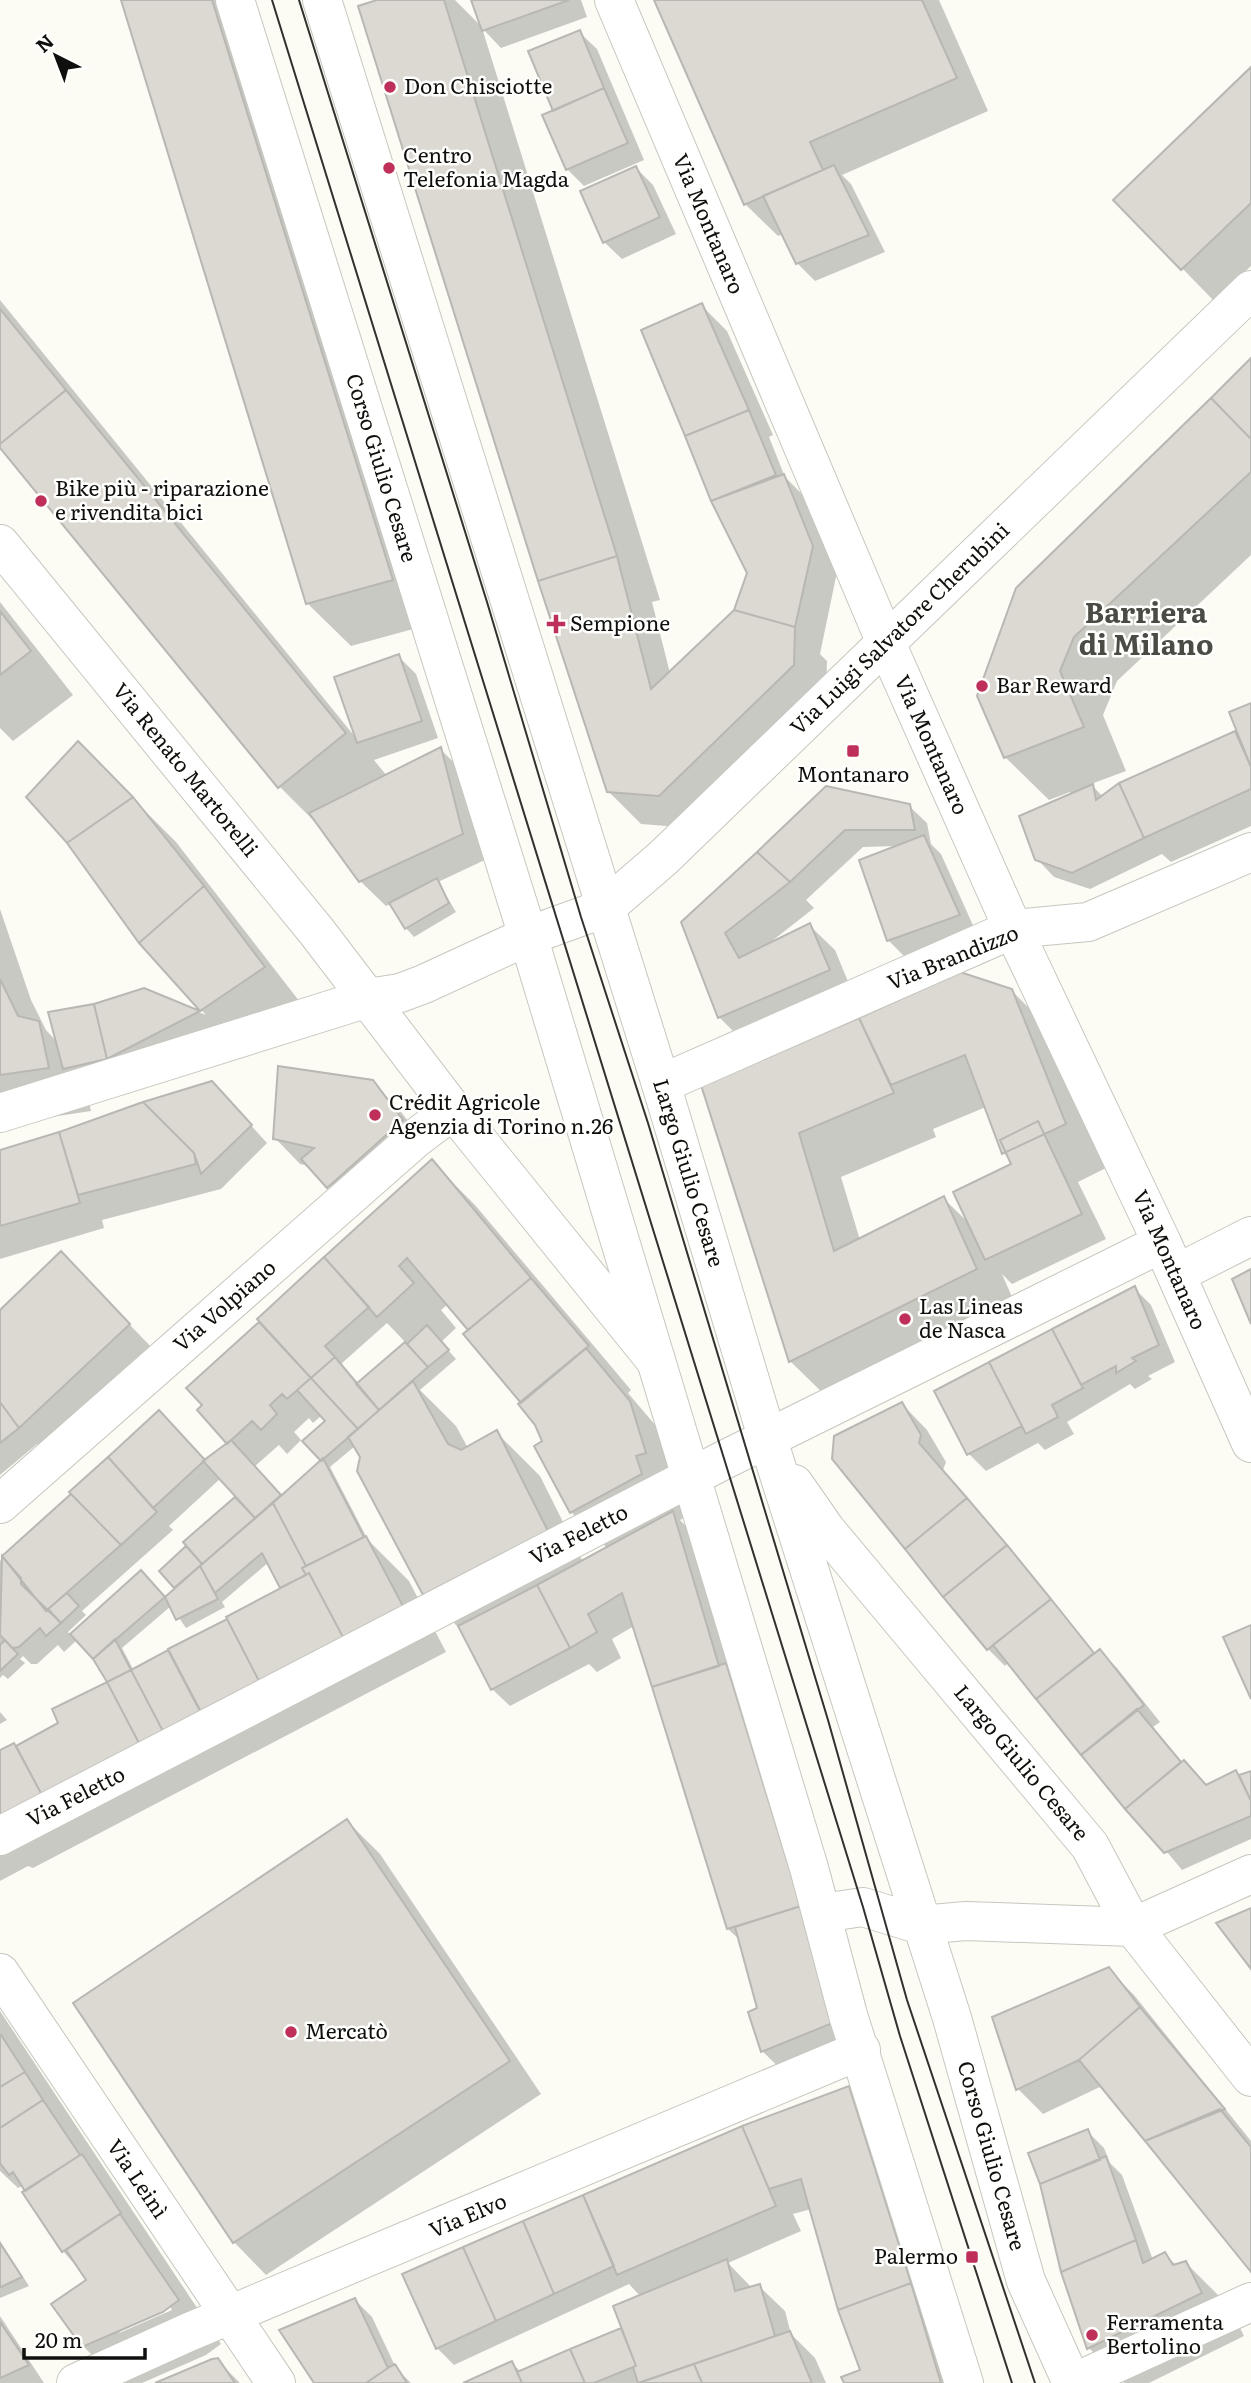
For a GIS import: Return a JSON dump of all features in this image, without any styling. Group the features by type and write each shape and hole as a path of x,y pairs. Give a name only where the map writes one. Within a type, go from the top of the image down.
{"street":[{"name":"Corso Giulio Cesare","path":"235,0 528,936"},
{"path":"322,0 605,908"},
{"name":"Via Montanaro","path":"614,0 886,643 1013,929 1169,1259 1251,1443"},
{"name":"Via Luigi Salvatore Cherubini","path":"528,936 605,908 645,875 1251,290"},
{"name":"Via Renato Martorelli","path":"0,544 368,998"},
{"name":"Via Brandizzo","path":"661,1084 1013,929 1088,922 1251,852"},
{"name":"Largo Giulio Cesare","path":"605,908 768,1440 921,1925"},
{"path":"0,1113 368,998 400,993 528,936 861,2050 964,2383"},
{"path":"368,998 453,1110 656,1362"},
{"name":"Via Volpiano","path":"0,1504 416,1138 453,1110"},
{"name":"Via Feletto","path":"0,1836 768,1440 1169,1259 1251,1236"},
{"name":"Largo Giulio Cesare","path":"768,1440 826,1530 1090,1846 1133,1927 1251,2077"},
{"path":"822,1913 863,1907 921,1925 966,1921 1133,1927 1251,1874"},
{"name":"Corso Giulio Cesare","path":"921,1925 952,2018 1026,2281 1072,2383"},
{"name":"Via Leinì","path":"0,1973 275,2383"},
{"name":"Via Elvo","path":"76,2383 861,2050"},
{"path":"1072,2383 1251,2302"}],"building":[{"path":"121,0 212,0 393,580 306,604"},
{"path":"377,0 444,0 617,556 538,581 358,6"},
{"path":"471,0 569,0 482,31"},
{"path":"654,0 922,0 957,78 810,142 823,170 744,205"},
{"path":"580,30 604,88 553,111 528,51"},
{"path":"1251,67 1251,203 1181,270 1113,200"},
{"path":"604,88 628,143 566,170 542,115"},
{"path":"834,165 869,235 796,264 763,196"},
{"path":"636,166 660,217 603,243 580,191"},
{"path":"702,303 749,410 685,436 641,330"},
{"path":"0,309 66,390 0,444"},
{"path":"1251,358 1251,439 1211,398"},
{"path":"66,390 346,733 278,788 0,448 0,444"},
{"path":"1211,398 1251,439 1251,472 1074,637 1060,671 1084,727 1004,758 977,696 1016,588"},
{"path":"749,410 776,475 711,501 685,436"},
{"path":"784,474 813,546 795,627 734,610 747,573 711,501"},
{"path":"617,556 651,689 734,610 795,627 794,665 659,796 607,792 538,581"},
{"path":"0,611 31,651 0,675"},
{"path":"399,654 422,721 357,743 334,677"},
{"path":"1251,703 1251,767 1229,712"},
{"path":"1235,731 1251,767 1251,789 1144,838 1119,783"},
{"path":"78,741 133,797 67,843 26,797"},
{"path":"441,747 463,834 359,882 309,813"},
{"path":"1119,783 1144,838 1072,873 1035,860 1019,816 1093,784 1096,800"},
{"path":"826,786 910,804 915,830 845,830 790,882 757,852"},
{"path":"133,797 204,886 139,943 67,843"},
{"path":"924,835 960,915 887,941 859,860"},
{"path":"757,852 790,882 725,933 739,958 810,923 830,970 718,1018 681,922"},
{"path":"437,878 449,903 405,929 389,903"},
{"path":"204,886 265,967 200,1011 139,943"},
{"path":"960,972 1012,989 1066,1124 1002,1154 965,1055 891,1085 859,1018"},
{"path":"0,979 18,1016 39,1021 49,1068 0,1075"},
{"path":"144,988 200,1011 107,1059 94,1004"},
{"path":"94,1004 107,1059 63,1069 48,1012"},
{"path":"859,1018 894,1093 799,1133 834,1251 944,1196 977,1269 789,1362 701,1085"},
{"path":"278,1066 373,1080 403,1120 327,1188 301,1159 314,1148 273,1139"},
{"path":"212,1081 252,1125 201,1174 194,1153 143,1102"},
{"path":"143,1102 194,1153 196,1164 78,1195 59,1132"},
{"path":"1038,1121 1082,1214 985,1260 953,1192 1011,1164 1000,1140"},
{"path":"59,1132 80,1203 0,1226 0,1150"},
{"path":"432,1159 531,1278 468,1330 407,1258 399,1266 414,1283 377,1317 324,1257"},
{"path":"61,1251 130,1324 19,1428 0,1402 0,1310"},
{"path":"324,1257 369,1307 325,1346 335,1357 311,1378 257,1319"},
{"path":"1251,1269 1251,1324 1232,1279"},
{"path":"531,1278 589,1346 521,1403 463,1334"},
{"path":"1135,1286 1159,1345 1132,1358 1136,1361 1116,1373 1116,1366 1081,1385 1052,1329"},
{"path":"259,1322 311,1378 287,1399 282,1394 270,1405 277,1414 261,1430 252,1421 227,1444 197,1410 202,1405 186,1388"},
{"path":"427,1325 449,1350 428,1367 407,1344"},
{"path":"1052,1329 1083,1388 1052,1405 1058,1417 1026,1434 989,1362"},
{"path":"405,1342 428,1367 379,1410 356,1384"},
{"path":"586,1348 630,1401 646,1453 636,1456 642,1474 570,1513 534,1446 542,1441 535,1425 518,1404"},
{"path":"335,1357 379,1410 358,1429 311,1378"},
{"path":"989,1362 1022,1426 967,1455 934,1391"},
{"path":"311,1378 358,1429 321,1461 302,1441 325,1421 297,1390"},
{"path":"413,1381 448,1444 461,1450 497,1430 548,1531 423,1595 357,1471 360,1457 348,1437"},
{"path":"0,1402 19,1428 0,1443"},
{"path":"902,1402 921,1435 919,1443 967,1498 905,1549 832,1459 834,1436"},
{"path":"159,1410 205,1460 153,1508 108,1457"},
{"path":"231,1440 281,1495 255,1518 203,1461"},
{"path":"108,1457 157,1512 121,1545 69,1492"},
{"path":"323,1458 364,1537 306,1566 273,1503"},
{"path":"71,1494 121,1545 46,1611 2,1556"},
{"path":"235,1497 255,1518 202,1564 183,1542"},
{"path":"967,1498 1007,1545 943,1597 905,1549"},
{"path":"273,1503 306,1566 302,1568 306,1575 280,1588 262,1553 215,1593 200,1566"},
{"path":"673,1511 719,1666 652,1687 622,1593 588,1614 597,1632 570,1648 537,1585"},
{"path":"366,1536 404,1608 344,1639 309,1573 306,1575 302,1568"},
{"path":"1007,1545 1051,1599 987,1650 943,1597"},
{"path":"186,1546 202,1564 174,1588 159,1571"},
{"path":"2,1556 21,1578 21,1584 61,1623 46,1636 40,1628 19,1647 12,1648 0,1635"},
{"path":"200,1566 218,1599 176,1620 165,1597"},
{"path":"141,1570 165,1597 93,1659 70,1634"},
{"path":"309,1573 344,1639 259,1681 226,1617"},
{"path":"537,1585 570,1648 491,1690 458,1626"},
{"path":"67,1593 79,1606 61,1623 48,1609"},
{"path":"1051,1599 1094,1653 1036,1699 993,1645"},
{"path":"227,1619 259,1681 201,1712 168,1649"},
{"path":"1251,1625 1251,1699 1223,1637"},
{"path":"115,1639 131,1670 107,1682 93,1659"},
{"path":"5,1640 18,1654 0,1671 0,1645"},
{"path":"1100,1649 1144,1705 1081,1755 1036,1699"},
{"path":"168,1650 202,1715 165,1735 131,1670"},
{"path":"726,1663 801,1906 727,1929 652,1687"},
{"path":"131,1670 165,1735 140,1745 107,1682"},
{"path":"107,1682 140,1745 43,1797 16,1746 58,1723 52,1709"},
{"path":"1137,1709 1181,1762 1125,1809 1081,1755"},
{"path":"14,1743 43,1797 0,1819 0,1750"},
{"path":"1184,1760 1206,1785 1236,1770 1251,1801 1251,1816 1164,1853 1125,1809"},
{"path":"1251,1771 1251,1801 1239,1775"},
{"name":"Mercatò","path":"347,1819 510,2061 233,2243 73,2003"},
{"path":"801,1906 840,2020 761,2052 748,2012 757,2008 735,1927"},
{"path":"1251,1908 1251,1969 1216,1923"},
{"path":"1109,1967 1140,2007 1079,2060 1016,2090 992,2017"},
{"path":"1140,2007 1225,2109 1145,2141 1079,2060"},
{"path":"0,2036 25,2072 0,2087"},
{"path":"25,2072 43,2100 0,2128 0,2087"},
{"path":"849,2086 911,2283 838,2310 801,2179 769,2189 742,2126"},
{"path":"43,2100 80,2155 25,2191 13,2172 9,2175 0,2163 0,2128"},
{"path":"1220,2109 1251,2147 1251,2272 1145,2141"},
{"path":"742,2126 776,2206 617,2275 583,2195"},
{"path":"1088,2129 1100,2160 1040,2184 1028,2153"},
{"path":"82,2154 121,2213 62,2252 22,2192"},
{"path":"1106,2156 1136,2240 1061,2272 1040,2184"},
{"path":"583,2195 614,2266 554,2294 523,2221"},
{"path":"120,2214 179,2300 163,2312 82,2347 51,2304 86,2280 66,2250"},
{"path":"523,2221 554,2294 496,2321 463,2247"},
{"path":"1136,2240 1143,2263 1165,2252 1173,2265 1186,2261 1202,2293 1087,2349 1061,2272"},
{"path":"0,2243 22,2277 1,2287 0,2286"},
{"path":"463,2247 496,2321 436,2349 402,2274"},
{"path":"727,2259 735,2291 760,2284 775,2336 638,2383 633,2367 636,2366 613,2306"},
{"path":"911,2283 941,2383 844,2383 841,2377 860,2370 838,2310"},
{"path":"355,2298 388,2368 366,2383 314,2383 279,2330"},
{"path":"0,2322 29,2365 0,2378"},
{"path":"621,2328 636,2366 594,2383 585,2383 570,2349"},
{"path":"790,2331 812,2383 702,2383 694,2364"},
{"path":"570,2349 585,2383 522,2383 517,2372"},
{"path":"218,2358 235,2383 155,2383 212,2359"},
{"path":"512,2361 522,2383 463,2383"},
{"path":"395,2364 407,2383 366,2383 388,2368"},
{"path":"694,2364 702,2383 639,2383"}],"tram line":[{"path":"272,0 863,1907 900,2036 1012,2383"},
{"path":"299,0 487,602 581,917 648,1123 828,1720 907,2000 1035,2383"}],"place":[{"name":"Don Chisciotte","path":"390,87"},
{"name":"Centro Telefonia Magda","path":"389,168"},
{"name":"Bike più - riparazione e rivendita bici","path":"41,501"},
{"name":"Sempione","path":"556,624"},
{"name":"Bar Reward","path":"982,686"},
{"name":"Montanaro","path":"853,751"},
{"name":"Crédit Agricole Agenzia di Torino n.26","path":"375,1115"},
{"name":"Las Lineas de Nasca","path":"905,1319"},
{"name":"Mercatò","path":"291,2032"},
{"name":"Palermo","path":"972,2257"},
{"name":"Ferramenta Bertolino","path":"1092,2335"}],"district":[{"name":"Barriera di Milano","path":"1146,629"}]}
